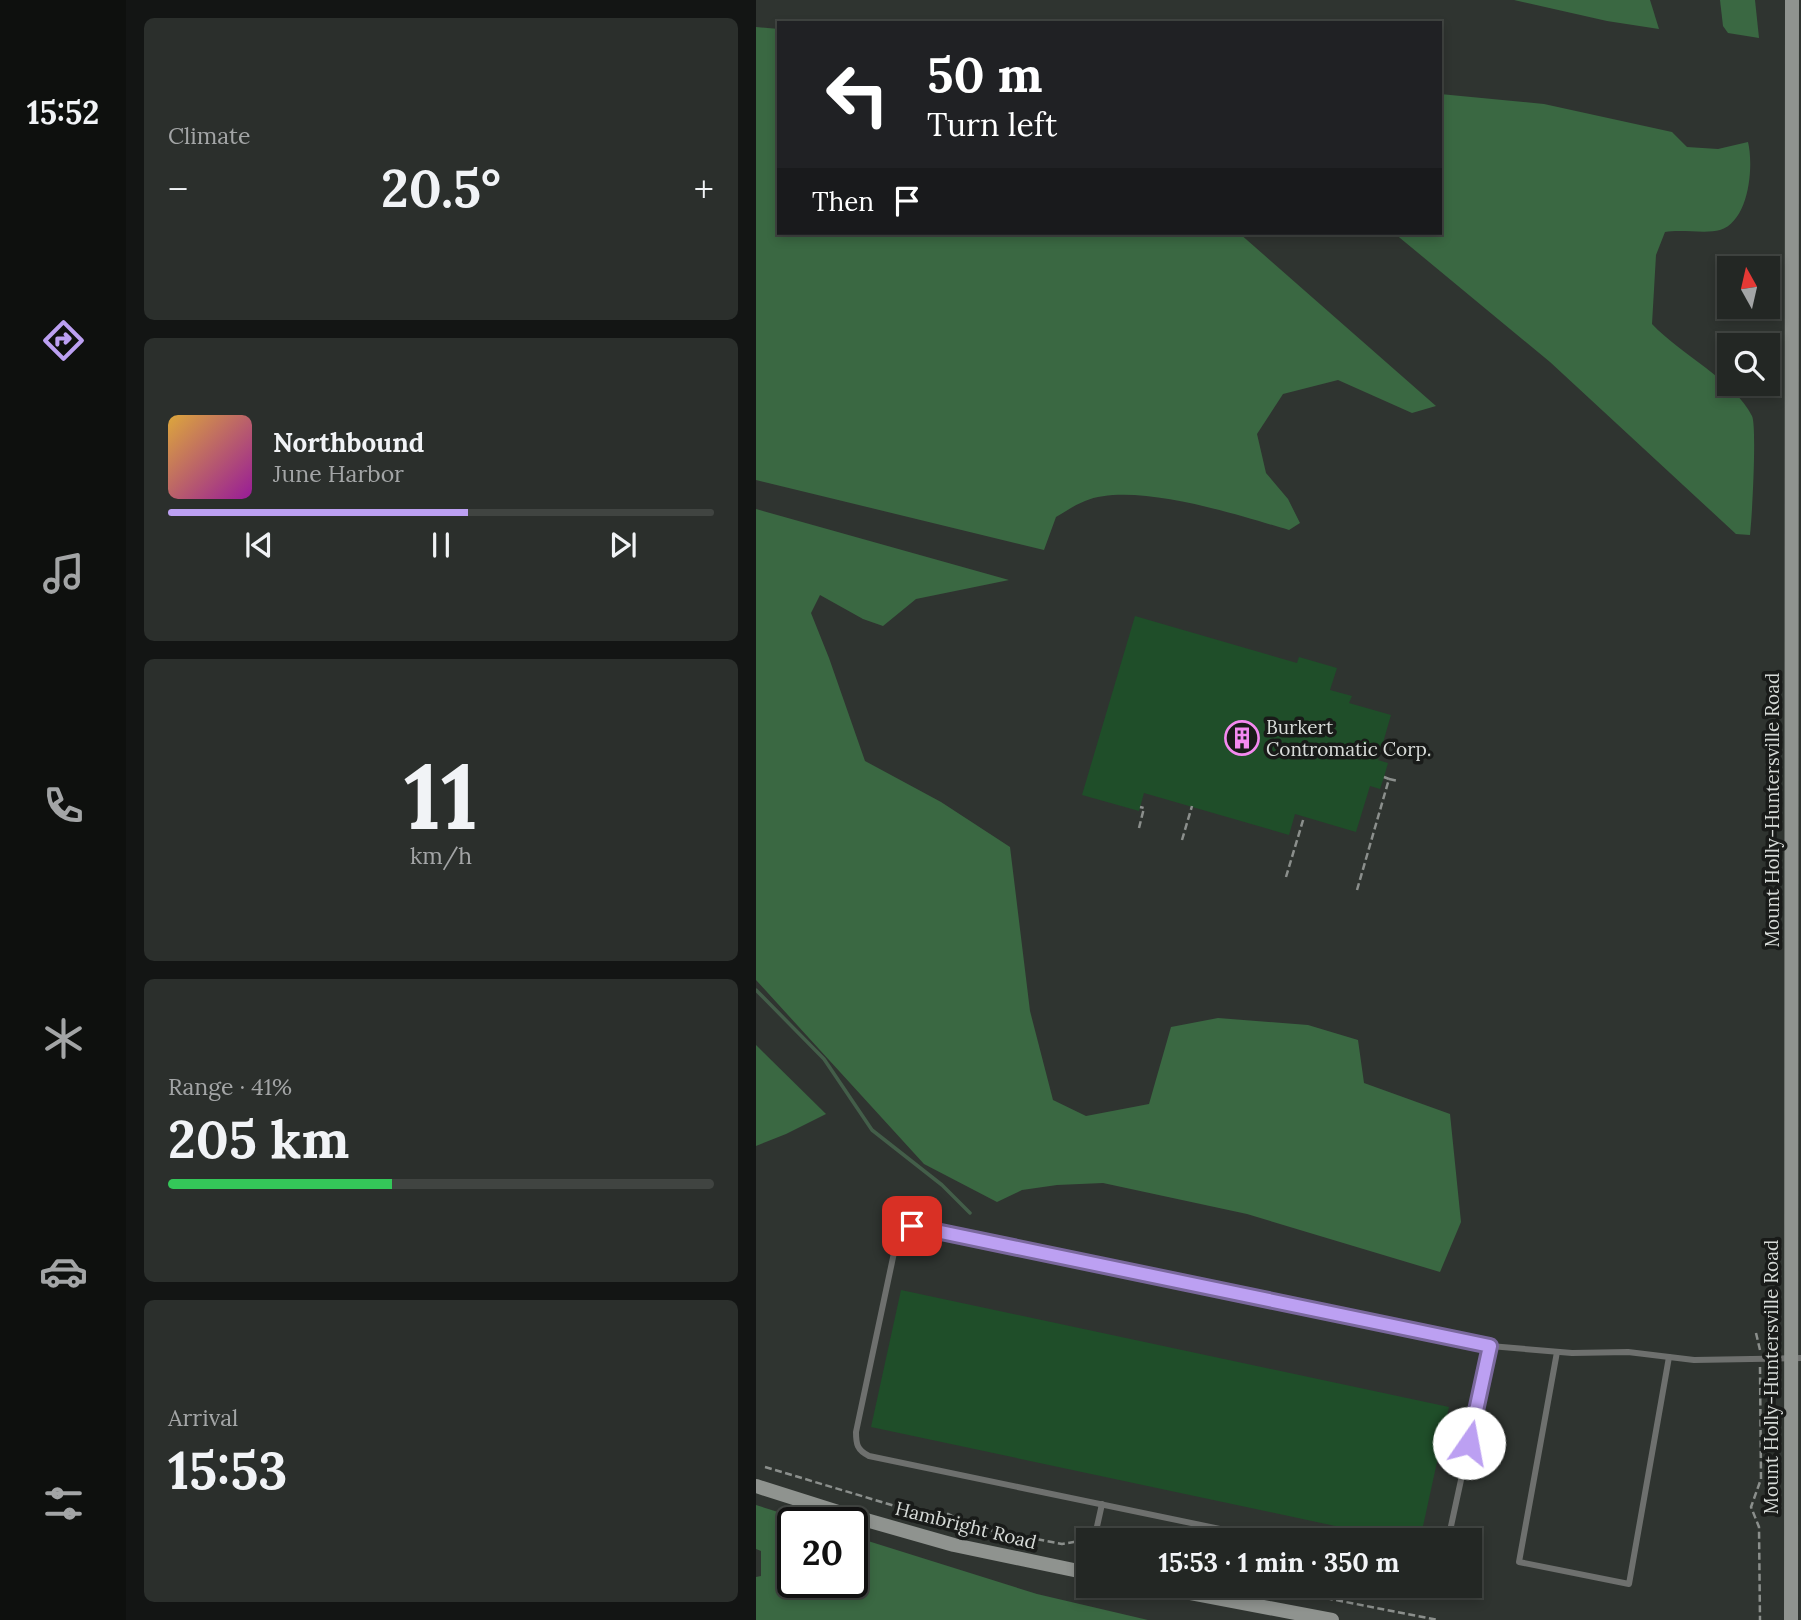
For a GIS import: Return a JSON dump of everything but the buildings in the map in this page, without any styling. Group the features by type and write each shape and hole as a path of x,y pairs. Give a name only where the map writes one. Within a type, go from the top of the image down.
{"main road":[{"name":"Mount Holly-Huntersville Road","path":"1791,1620 1796,1515 1792,0"},
{"name":"Hambright Road","path":"756,1486 954,1545 1076,1568"},
{"path":"1217,1598 1332,1620"}],"lane":[{"path":"1216,1528 869,1456 861,1452 856,1444 856,1432 895,1248 901,1232 912,1226 1490,1346 1557,1352 1628,1352 1720,1360 1796,1358"},
{"path":"1451,1528 1490,1346"},
{"path":"1557,1352 1519,1562 1629,1584 1669,1357"},
{"path":"1097,1528 1102,1504"}],"path":[{"path":"1384,777 1398,781"},
{"path":"1357,890 1389,779"},
{"path":"1182,840 1192,806"},
{"path":"1139,828 1144,808 1140,807"},
{"path":"1286,877 1304,817"},
{"path":"1756,1333 1759,1348"},
{"path":"1760,1370 1761,1479 1751,1507 1759,1527 1760,1620"},
{"path":"765,1467 925,1515 948,1514 978,1528 1062,1544 1076,1542"},
{"path":"1325,1598 1438,1620"}],"green space":[{"path":"1514,0 1650,0 1659,29 1607,21"},
{"path":"1720,0 1755,0 1759,38 1728,33 1723,26"},
{"path":"756,27 777,29 777,235 1241,235 1436,406 1412,413 1338,380 1283,394 1257,434 1266,473 1288,499 1300,523 1289,530 1186,502 1158,497 1106,496 1085,501 1056,517 1044,550 756,480"},
{"path":"1442,94 1544,104 1672,132 1687,147 1718,149 1748,142 1750,165 1747,192 1743,205 1730,225 1714,231 1665,232 1656,255 1652,324 1717,377 1717,396 1738,396 1752,416 1754,454 1750,535 1736,534 1550,362 1396,235 1442,235"},
{"path":"756,509 1009,580 916,599 883,626 863,619 820,595 811,613 865,761 941,802 1010,847 1030,1011 1053,1100 1086,1116 1149,1104 1171,1027 1218,1018 1308,1025 1358,1040 1364,1083 1450,1114 1461,1222 1440,1272 1247,1214 1103,1183 1022,1190 997,1202 924,1164 756,980"},
{"path":"756,1045 826,1114 756,1146"},
{"path":"756,1505 777,1512 777,1598 868,1598 868,1541 1037,1594 1148,1620 756,1620 756,1577 761,1576 761,1551 756,1549"}],"waterway":[{"path":"756,990 824,1059 872,1130 942,1185 970,1213"}],"place":[{"name":"Burkert Contromatic Corp.","path":"1242,738"}],"route":[{"path":"912,1226 1490,1346 1469,1443"}]}
